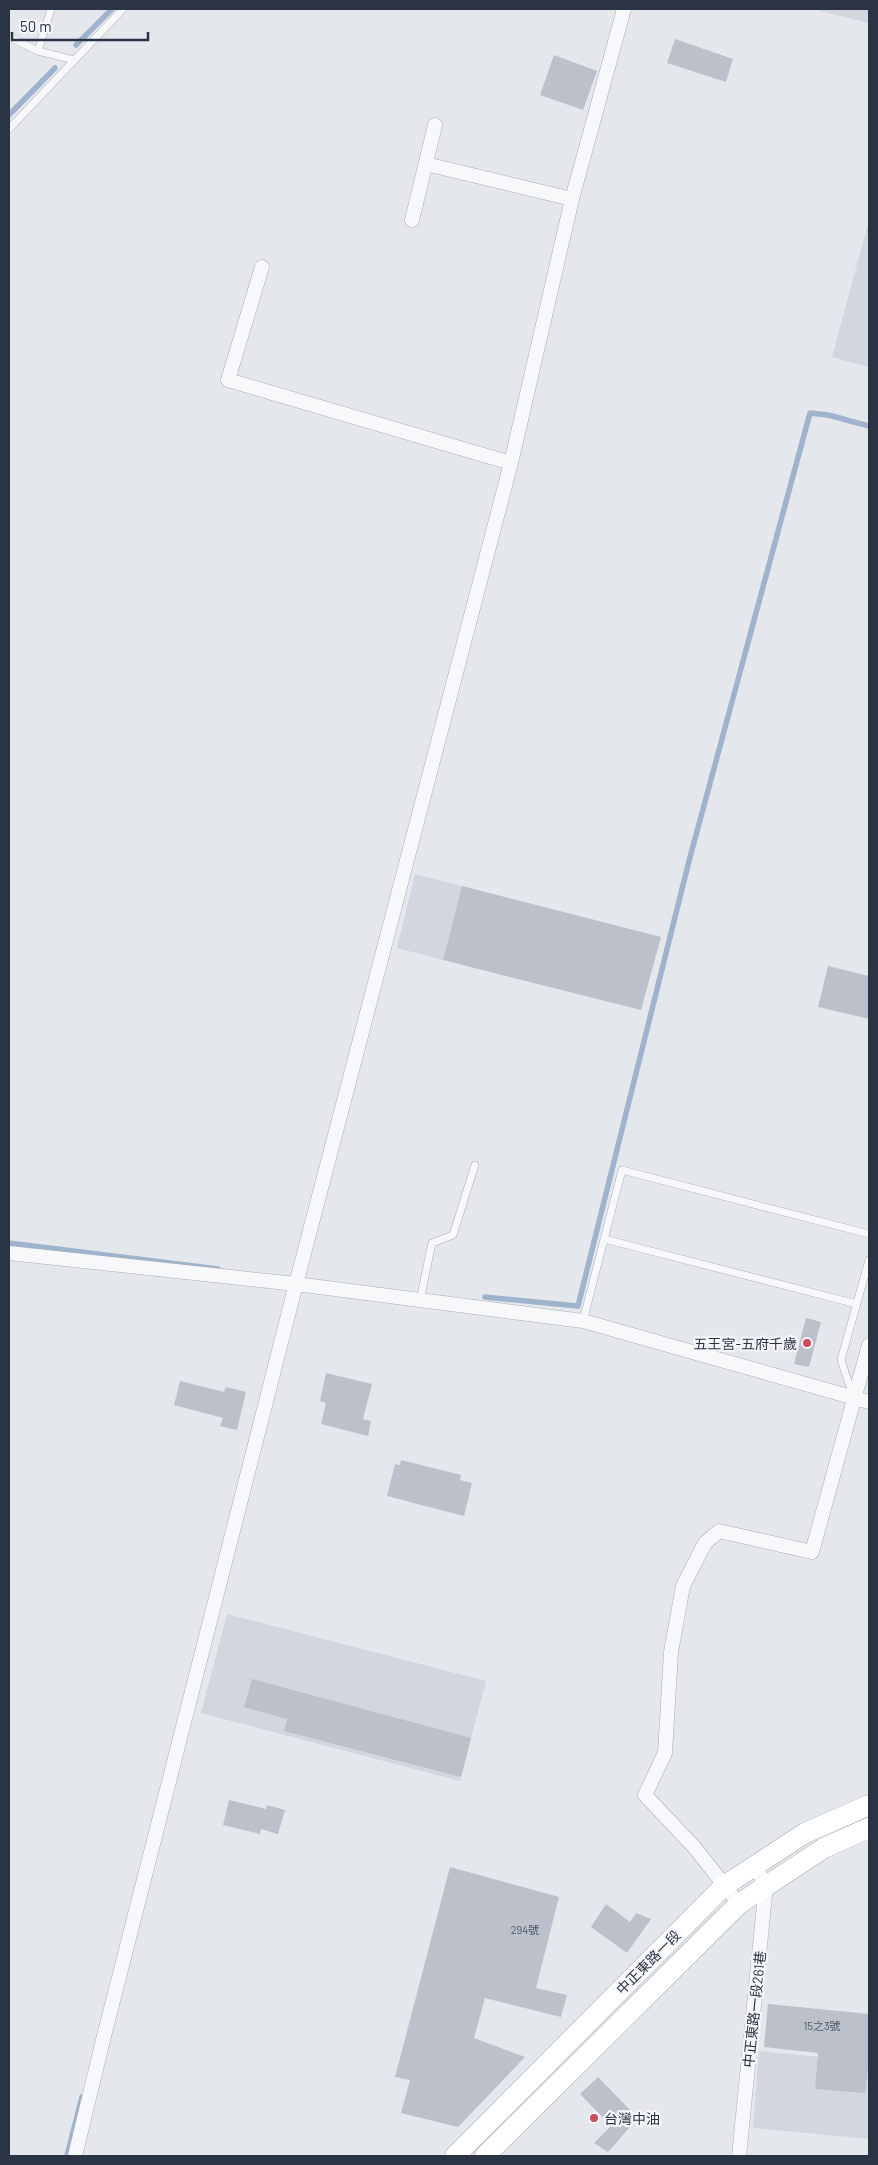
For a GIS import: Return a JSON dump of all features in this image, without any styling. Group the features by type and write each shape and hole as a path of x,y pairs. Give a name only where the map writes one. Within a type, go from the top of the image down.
{"main road":[{"name":"中正東路一段","path":"456,2156 724,1886 804,1833 869,1806"},
{"name":"中正東路一段","path":"485,2156 739,1904 824,1848 869,1828"}],"street":[{"path":"75,2156 296,1284 511,463 572,199 624,9"},
{"path":"412,220 435,125"},
{"path":"426,164 572,199"},
{"path":"262,267 228,380 511,463"},
{"path":"9,1253 296,1284 583,1321 869,1402"},
{"path":"739,1904 695,1848 645,1795 664,1753 671,1652 683,1586 705,1543 719,1531 812,1552 869,1345"},
{"path":"754,1865 766,1885"},
{"name":"中正東路一段261巷","path":"739,2156 766,1885"}],"lane":[{"path":"38,51 51,9"},
{"path":"9,129 123,9"},
{"path":"9,37 38,51 74,60"},
{"path":"420,1300 432,1243 453,1235 475,1165"},
{"path":"583,1321 622,1170 869,1234"},
{"path":"604,1239 857,1304"},
{"path":"855,1399 841,1360 869,1260"}],"shaded area":[{"path":"812,9 869,9 869,23"},
{"path":"869,220 869,367 832,357"},
{"path":"415,874 462,886 443,960 397,948"},
{"path":"227,1614 486,1681 460,1781 201,1713"},
{"path":"759,2051 869,2062 869,2139 753,2128"}],"building":[{"path":"675,39 733,59 726,82 667,63"},
{"path":"554,55 597,71 583,110 540,95"},
{"path":"462,886 661,937 641,1010 443,960"},
{"path":"828,966 869,976 869,1019 818,1007"},
{"name":"五王宮-五府千歲","path":"806,1318 821,1322 809,1367 794,1364"},
{"path":"326,1373 372,1384 363,1419 371,1421 368,1436 321,1424 326,1403 320,1401"},
{"path":"180,1381 224,1392 226,1387 246,1392 237,1430 220,1426 223,1418 174,1405"},
{"path":"401,1460 461,1475 460,1480 472,1483 464,1516 387,1496 395,1464 400,1465"},
{"path":"252,1679 471,1738 461,1777 284,1731 287,1719 244,1707"},
{"path":"229,1800 266,1809 267,1805 285,1810 278,1834 261,1829 260,1834 223,1825"},
{"path":"450,1867 559,1897 536,1988 567,1995 561,2017 485,1998 474,2038 525,2057 458,2127 401,2113 410,2080 395,2077"},
{"path":"606,1904 630,1922 636,1913 651,1919 627,1953 591,1927"},
{"path":"768,2004 869,2014 869,2058 865,2093 815,2089 818,2053 764,2047"},
{"path":"598,2077 638,2118 608,2152 594,2143 611,2126 580,2094"}],"waterway":[{"path":"76,45 112,9"},
{"path":"9,115 55,68"},
{"path":"485,1297 578,1306 689,861 810,413 828,415 869,426"},
{"path":"9,1243 218,1269"},
{"path":"67,2156 82,2097"}],"place":[{"name":"五王宮-五府千歲","path":"807,1343"},
{"name":"台灣中油","path":"594,2118"}]}
